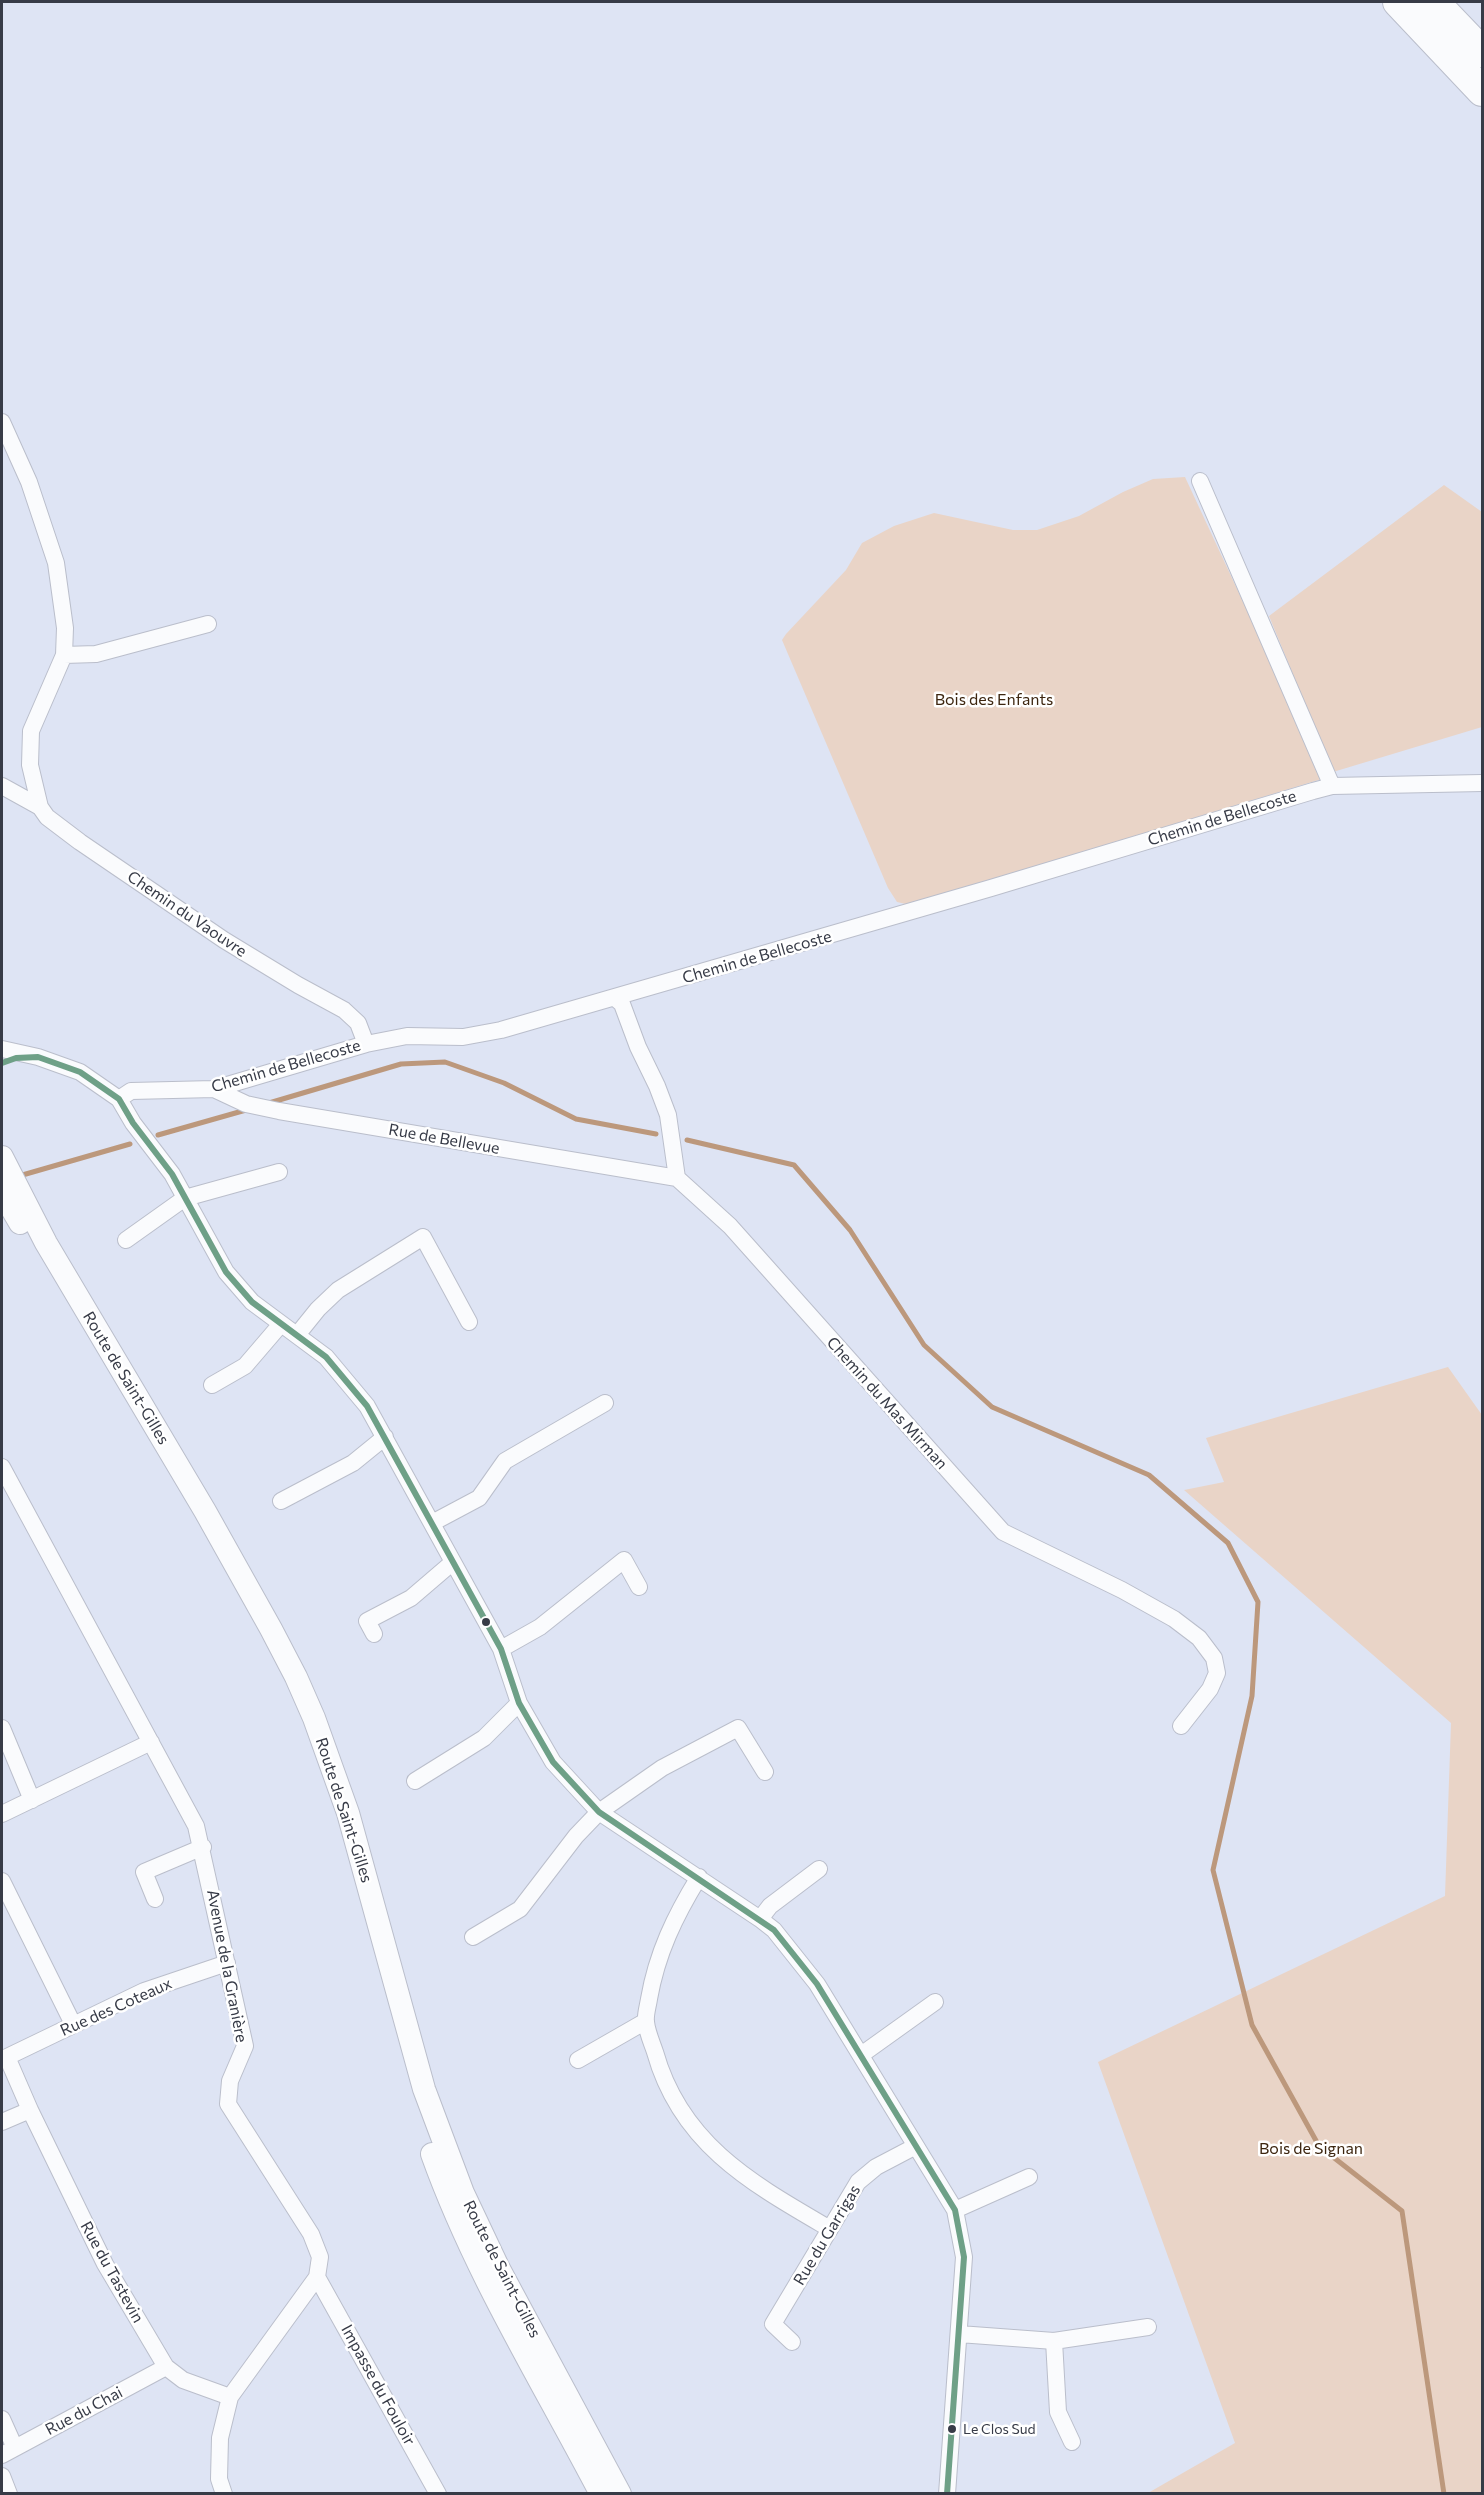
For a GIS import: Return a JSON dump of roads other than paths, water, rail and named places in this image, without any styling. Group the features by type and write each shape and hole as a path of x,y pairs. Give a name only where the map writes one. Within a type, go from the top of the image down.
{"highway":[{"path":"1398,2 1482,91"},
{"path":"1434,2 1482,52"}],"main road":[{"name":"Route de Saint-Gilles","path":"2,1157 46,1243 199,1501 271,1629 315,1718 361,1858 424,2089 463,2193 498,2267 620,2493"},
{"name":"Route de Saint-Gilles","path":"2,1192 9,1215 247,1605 307,1723 349,1847 425,2134 451,2208 502,2313 552,2400 601,2493"},
{"path":"488,2283 499,2292 534,2352 542,2349"},
{"path":"552,2400 571,2421 591,2457 601,2457"}],"street":[{"path":"2,422 29,482 56,563 65,628 64,655 31,731 30,765 40,807"},
{"path":"1200,481 1332,786"},
{"path":"64,655 96,654 208,624"},
{"name":"Chemin de Bellecoste","path":"119,1099 131,1091 214,1089 366,1044 407,1036 463,1037 501,1030 1332,786 1482,783"},
{"name":"Chemin du Vaouvre","path":"2,786 40,807 47,817 80,842 224,940 344,1010 358,1023 366,1044"},
{"path":"615,998 622,1004 668,1115 677,1178"},
{"path":"2,1049 38,1057 80,1072 119,1099 133,1123 172,1174 226,1272 252,1302 326,1357 368,1406 501,1649 519,1703 553,1762 599,1812 699,1877 774,1930 817,1984 955,2210 964,2258 947,2493"},
{"path":"2,1063 16,1058 38,1057"},
{"name":"Rue de Bellevue","path":"214,1089 246,1104 279,1111 677,1178"},
{"path":"126,1240 185,1198 279,1172"},
{"name":"Chemin du Mas Mirman","path":"677,1178 730,1226 1003,1532 1122,1590 1174,1619 1199,1638 1214,1658 1217,1674 1210,1689 1181,1726"},
{"path":"297,1335 318,1309 338,1290 423,1237 469,1322"},
{"path":"212,1386 245,1366 281,1324"},
{"path":"432,1523 479,1498 505,1461 605,1402"},
{"path":"281,1502 353,1463 385,1437"},
{"name":"Avenue de la Granière","path":"2,1467 196,1826 203,1847 245,2046 230,2081 228,2104 311,2234 320,2257 317,2277"},
{"path":"501,1649 540,1627 624,1560 639,1587"},
{"path":"374,1634 368,1621 411,1598 453,1562"},
{"path":"415,1781 484,1738 519,1703"},
{"path":"2,1728 32,1800"},
{"path":"473,1937 520,1908 576,1836 599,1812 662,1768 738,1728 765,1772"},
{"path":"2,1814 151,1742"},
{"path":"155,1899 144,1872 203,1847"},
{"path":"760,1919 770,1906 819,1869"},
{"path":"699,1877 675,1918 659,1954 646,2021 659,2069 682,2113 714,2152 771,2195 830,2229"},
{"path":"2,1881 73,2024"},
{"name":"Rue des Coteaux","path":"4,2058 144,1991 227,1963"},
{"path":"861,2055 935,2002"},
{"path":"578,2060 646,2021"},
{"name":"Rue du Tastevin","path":"4,2058 105,2264 166,2367 183,2380 230,2397"},
{"path":"2,2122 30,2110"},
{"name":"Rue du Garrigas","path":"792,2343 773,2324 858,2182 876,2167 916,2146"},
{"path":"955,2210 1029,2177"},
{"path":"224,2493 219,2479 220,2438 230,2397 317,2277"},
{"name":"Impasse du Fouloir","path":"317,2277 438,2493"},
{"path":"959,2334 1054,2341 1148,2327"},
{"path":"1054,2341 1058,2412 1072,2442"},
{"name":"Rue du Chai","path":"8,2451 166,2367"},
{"path":"2,2419 8,2451"},
{"path":"2,2476 9,2493"}],"waterway":[{"path":"269,1103 401,1064 445,1062 504,1083 576,1119 656,1134"},
{"path":"158,1135 246,1110"},
{"path":"687,1140 794,1165 850,1230 924,1345 992,1407 1149,1475 1228,1543 1258,1602 1252,1696 1213,1870 1252,2025 1319,2146 1402,2211 1444,2494"},
{"path":"19,1176 130,1144"}],"place":[{"name":"Le Clos Sud","path":"952,2429"}],"park label":[{"name":"Bois des Enfants","path":"994,700"},
{"name":"Bois de Signan","path":"1311,2149"}]}
